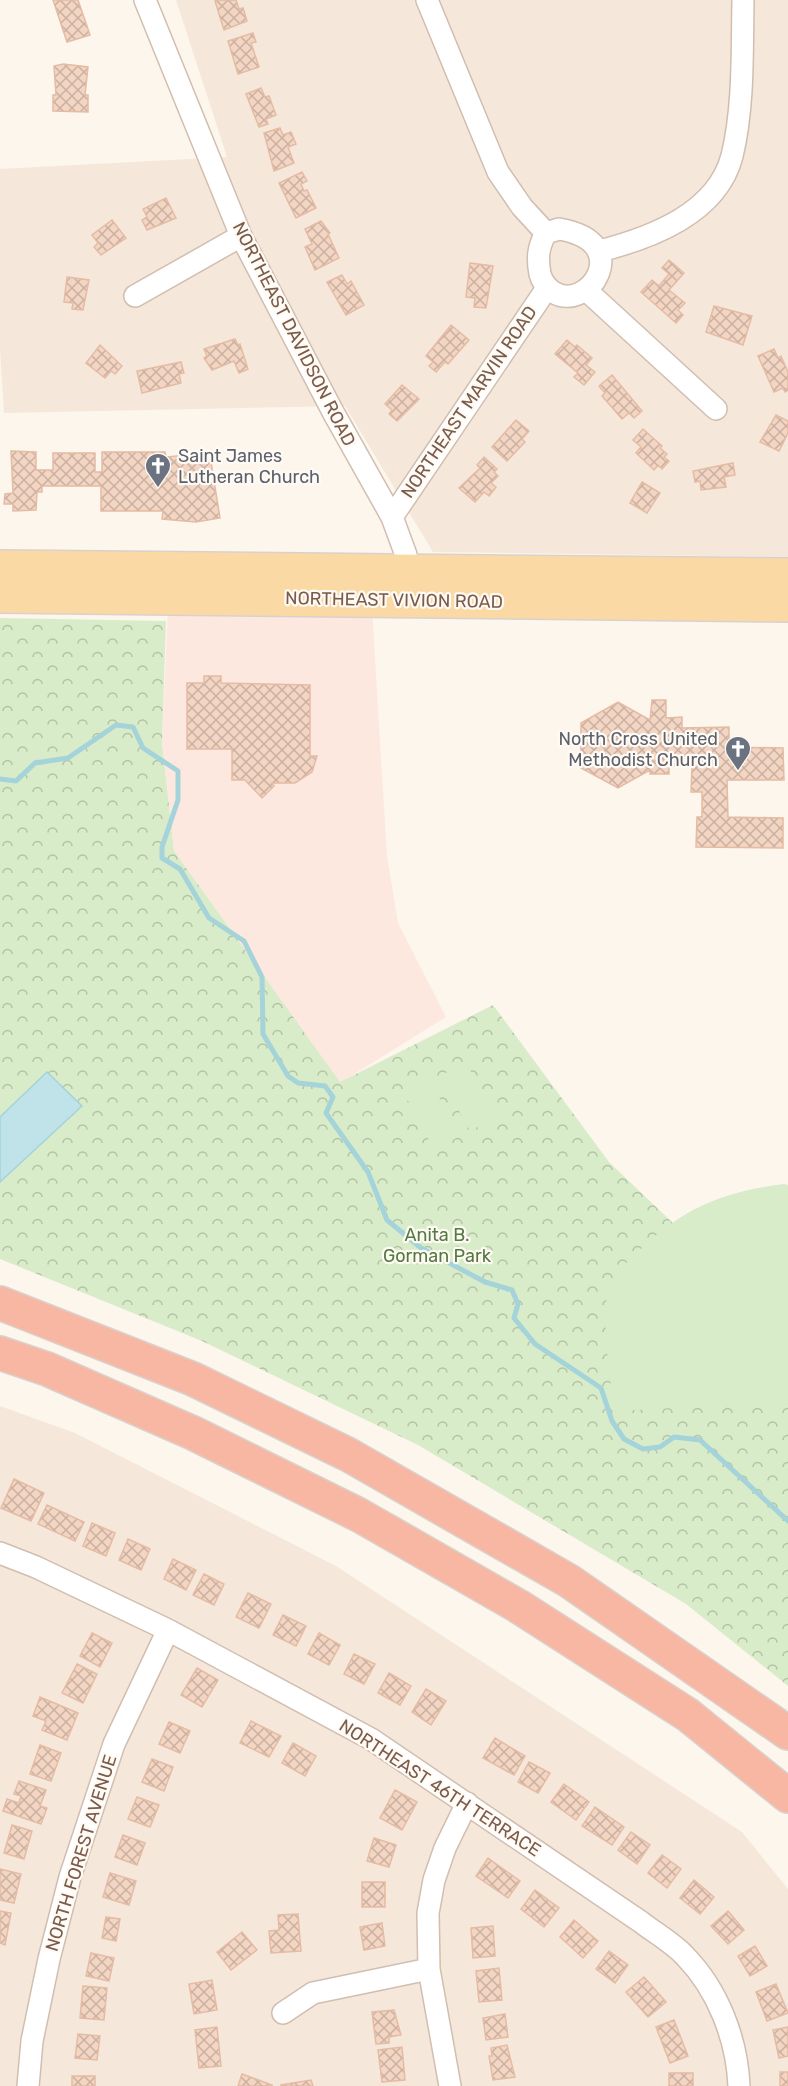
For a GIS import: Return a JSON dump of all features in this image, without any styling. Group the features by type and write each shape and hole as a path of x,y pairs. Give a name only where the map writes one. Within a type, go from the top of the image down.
{"highway":[{"path":"0,1303 193,1379 349,1455 568,1581 788,1733"},
{"path":"0,1353 47,1369 193,1433 359,1515 518,1606 688,1715 788,1796"}],"main road":[{"name":"NORTHEAST VIVION ROAD","path":"0,567 788,605"},
{"name":"NORTHEAST VIVION ROAD","path":"0,596 788,575"}],"street":[{"name":"NORTHEAST DAVIDSON ROAD","path":"145,0 241,236 333,412 392,517 406,555 408,586"},
{"path":"427,0 498,172 522,207 546,234"},
{"path":"600,251 641,240 682,218 715,188 727,168 732,157 737,118 743,0"},
{"path":"559,229 577,232 592,240 600,251 600,271 586,290 570,297 557,295 541,280 538,254 539,245 546,234 559,229"},
{"path":"135,296 241,236"},
{"name":"NORTHEAST MARVIN ROAD","path":"392,517 547,288"},
{"path":"586,290 716,409"},
{"name":"NORTHEAST 46TH TERRACE","path":"0,1553 36,1567 168,1630 371,1739 684,1954 702,1976 718,2004 735,2055 739,2086"},
{"name":"NORTH FOREST AVENUE","path":"28,2086 37,2018 70,1877 114,1744 168,1630"},
{"path":"450,2086 429,1969 428,1913 434,1880 445,1848 467,1803"},
{"path":"283,2013 313,1993 429,1969"}],"shaded area":[{"path":"176,0 788,0 788,557 433,552 345,406 4,413 0,350 0,169 227,157"},
{"path":"168,606 372,609 387,856 398,923 446,1017 340,1083 174,851 162,743"},
{"path":"0,1406 75,1433 336,1566 742,1832 788,1889 788,2086 0,2086"}],"green space":[{"name":"Anita B. Gorman Park","path":"0,618 166,621 162,743 174,851 340,1082 493,1005 609,1162 788,1333 788,1686 686,1604 418,1445 202,1341 0,1259"},
{"path":"466,1062 495,1117 470,1131 440,1076"},
{"path":"430,1081 460,1136 434,1150 405,1095"},
{"path":"788,1185 788,1402 615,1411 605,1324 608,1291 614,1276 652,1239 685,1214 740,1192"}],"water":[{"path":"47,1072 82,1106 0,1182 0,1117"}],"building":[{"path":"53,0 78,0 90,35 67,42"},
{"path":"236,0 239,9 243,8 247,21 224,30 215,1"},
{"path":"253,33 256,42 251,43 259,67 238,74 228,41"},
{"path":"63,64 88,67 85,95 88,95 88,112 53,111 53,95 56,95 54,66"},
{"path":"261,88 265,97 269,96 276,115 266,119 268,124 259,127 246,94"},
{"path":"280,128 283,135 291,132 296,144 288,147 294,163 274,171 264,133"},
{"path":"302,172 307,181 301,184 304,191 307,190 316,208 296,218 279,183"},
{"path":"166,198 176,218 147,230 142,220 147,217 143,209"},
{"path":"112,220 126,238 101,255 94,247 98,243 92,235"},
{"path":"321,221 330,233 328,234 339,258 315,270 305,247 312,244 305,229"},
{"path":"669,260 684,273 669,290 685,303 678,310 683,315 676,323 641,292 652,280 659,286 669,274 662,268"},
{"path":"470,263 493,266 486,308 474,307 475,298 466,297"},
{"path":"342,275 347,284 351,281 364,305 346,315 327,282"},
{"path":"67,277 89,280 83,310 72,309 73,303 64,302"},
{"path":"714,306 752,316 743,345 706,332"},
{"path":"451,325 469,340 448,364 445,362 436,372 429,366 433,362 426,356"},
{"path":"235,339 238,345 240,344 248,369 239,373 234,361 212,370 204,358 207,356 204,349"},
{"path":"567,340 592,358 586,365 595,372 584,385 574,377 578,373 555,354"},
{"path":"100,345 122,366 115,374 111,371 105,378 86,363"},
{"path":"774,349 778,358 781,356 788,372 788,390 785,392 783,388 774,392 758,356"},
{"path":"181,362 184,373 179,374 181,383 142,393 137,371"},
{"path":"612,375 642,411 634,418 629,413 622,419 602,396 605,393 599,386"},
{"path":"402,385 419,399 397,421 389,414 392,410 385,404"},
{"path":"776,415 788,421 788,433 779,451 760,442"},
{"path":"516,420 529,431 522,439 525,442 507,461 492,447"},
{"path":"643,429 662,446 660,448 667,454 664,457 669,461 662,469 658,465 654,470 636,453 641,447 633,440"},
{"name":"Saint James Lutheran Church","path":"11,451 36,452 36,470 53,470 53,453 95,453 95,472 102,472 102,452 165,452 166,457 197,454 196,459 211,462 220,518 196,522 162,519 163,511 101,511 101,486 42,486 42,492 37,492 36,510 13,511 13,504 4,504 5,494 13,493"},
{"path":"484,457 497,469 494,472 498,476 491,483 496,487 489,496 484,492 475,502 459,488 480,468 477,465"},
{"path":"733,463 735,475 724,477 726,487 701,490 700,481 695,482 693,471"},
{"path":"642,482 660,493 647,513 630,503"},
{"path":"204,676 221,676 221,683 310,685 310,756 317,756 312,772 295,783 272,783 274,786 262,798 245,780 232,780 232,749 187,749 187,683 204,683"},
{"name":"North Cross United Methodist Church","path":"652,700 666,700 666,718 682,717 682,728 729,727 729,747 783,748 784,780 727,780 728,817 783,818 783,848 696,847 697,817 702,817 702,792 691,792 692,766 669,766 669,774 650,774 650,770 618,788 581,768 581,723 618,702 650,720"},
{"path":"14,1479 44,1493 31,1521 1,1508"},
{"path":"47,1505 84,1522 75,1541 38,1524"},
{"path":"92,1523 115,1533 106,1556 83,1546"},
{"path":"128,1539 150,1549 141,1570 119,1560"},
{"path":"173,1559 196,1570 186,1590 164,1579"},
{"path":"204,1574 224,1584 214,1605 193,1595"},
{"path":"248,1593 271,1604 259,1628 236,1617"},
{"path":"283,1615 306,1626 296,1646 273,1635"},
{"path":"92,1633 112,1643 100,1667 80,1656"},
{"path":"319,1633 340,1645 329,1665 308,1654"},
{"path":"354,1654 375,1664 364,1684 344,1674"},
{"path":"77,1664 97,1674 83,1703 62,1693"},
{"path":"197,1668 218,1680 202,1707 181,1695"},
{"path":"389,1673 411,1686 400,1705 378,1693"},
{"path":"426,1689 446,1701 431,1725 412,1712"},
{"path":"40,1697 78,1713 67,1740 42,1730 46,1721 33,1716"},
{"path":"251,1721 281,1736 269,1757 240,1743"},
{"path":"169,1722 190,1731 180,1753 159,1744"},
{"path":"495,1738 525,1756 514,1775 483,1758"},
{"path":"293,1743 316,1756 305,1776 282,1763"},
{"path":"40,1745 61,1753 51,1781 30,1774"},
{"path":"152,1759 173,1767 164,1791 142,1782"},
{"path":"529,1762 550,1773 538,1793 518,1782"},
{"path":"19,1781 46,1790 40,1806 47,1808 41,1824 3,1811 7,1799 19,1803 21,1796 14,1794"},
{"path":"564,1784 589,1802 576,1820 551,1802"},
{"path":"395,1790 417,1802 402,1830 380,1818"},
{"path":"137,1797 159,1805 150,1827 128,1819"},
{"path":"595,1807 624,1827 612,1845 582,1826"},
{"path":"12,1825 32,1831 24,1859 4,1853"},
{"path":"631,1832 650,1845 637,1864 618,1850"},
{"path":"123,1835 145,1843 137,1865 115,1857"},
{"path":"374,1838 396,1845 389,1867 367,1861"},
{"path":"662,1855 681,1869 667,1888 648,1873"},
{"path":"488,1858 520,1881 508,1898 476,1876"},
{"path":"0,1869 21,1874 14,1903 0,1900"},
{"path":"110,1873 136,1881 129,1905 103,1897"},
{"path":"694,1880 714,1897 700,1914 680,1898"},
{"path":"362,1882 385,1882 385,1907 362,1907"},
{"path":"535,1890 559,1908 544,1927 521,1909"},
{"path":"0,1911 11,1913 5,1945 0,1943"},
{"path":"728,1911 744,1930 728,1944 711,1926"},
{"path":"298,1914 301,1951 271,1953 269,1931 279,1930 278,1915"},
{"path":"106,1917 120,1919 116,1941 102,1938"},
{"path":"574,1920 598,1941 583,1958 560,1937"},
{"path":"382,1923 385,1946 364,1950 360,1927"},
{"path":"493,1926 495,1956 473,1958 471,1928"},
{"path":"242,1932 257,1950 231,1970 217,1952"},
{"path":"755,1946 767,1966 750,1976 738,1956"},
{"path":"609,1951 628,1965 615,1983 596,1969"},
{"path":"91,1953 114,1958 109,1981 86,1976"},
{"path":"499,1968 502,2000 479,2002 476,1971"},
{"path":"644,1977 666,2002 648,2017 626,1992"},
{"path":"212,1980 217,2010 194,2014 189,1984"},
{"path":"776,1984 788,2013 767,2021 756,1992"},
{"path":"83,1986 107,1988 104,2020 80,2018"},
{"path":"394,2010 401,2035 389,2037 389,2043 376,2044 372,2012"},
{"path":"505,2014 508,2037 486,2040 483,2018"},
{"path":"674,2020 688,2056 670,2063 656,2027"},
{"path":"217,2027 221,2066 199,2068 195,2030"},
{"path":"788,2027 788,2056 779,2058 773,2030"},
{"path":"78,2034 100,2036 97,2060 75,2058"},
{"path":"507,2045 515,2077 493,2080 489,2056 492,2056 491,2048"},
{"path":"402,2047 405,2080 382,2082 378,2050"},
{"path":"780,2072 788,2072 788,2086 780,2086"},
{"path":"669,2073 693,2073 693,2086 669,2086"},
{"path":"242,2074 272,2085 272,2086 238,2086"},
{"path":"72,2076 95,2076 95,2086 72,2086"},
{"path":"311,2080 313,2086 281,2086 281,2085"}],"waterway":[{"path":"0,779 16,781 35,763 68,758 116,725 133,727 143,748 178,771 178,800 162,847 162,858 180,869 209,918 244,941 262,977 263,1034 288,1076 298,1083 325,1086 333,1097 326,1113 368,1172 387,1220 421,1248 485,1282 512,1290 518,1304 514,1318 535,1344 601,1388 612,1421 624,1439 643,1449 660,1447 674,1437 700,1440 788,1521"}],"place":[{"name":"Saint James Lutheran Church","path":"158,489"},
{"name":"North Cross United Methodist Church","path":"738,772"}]}
